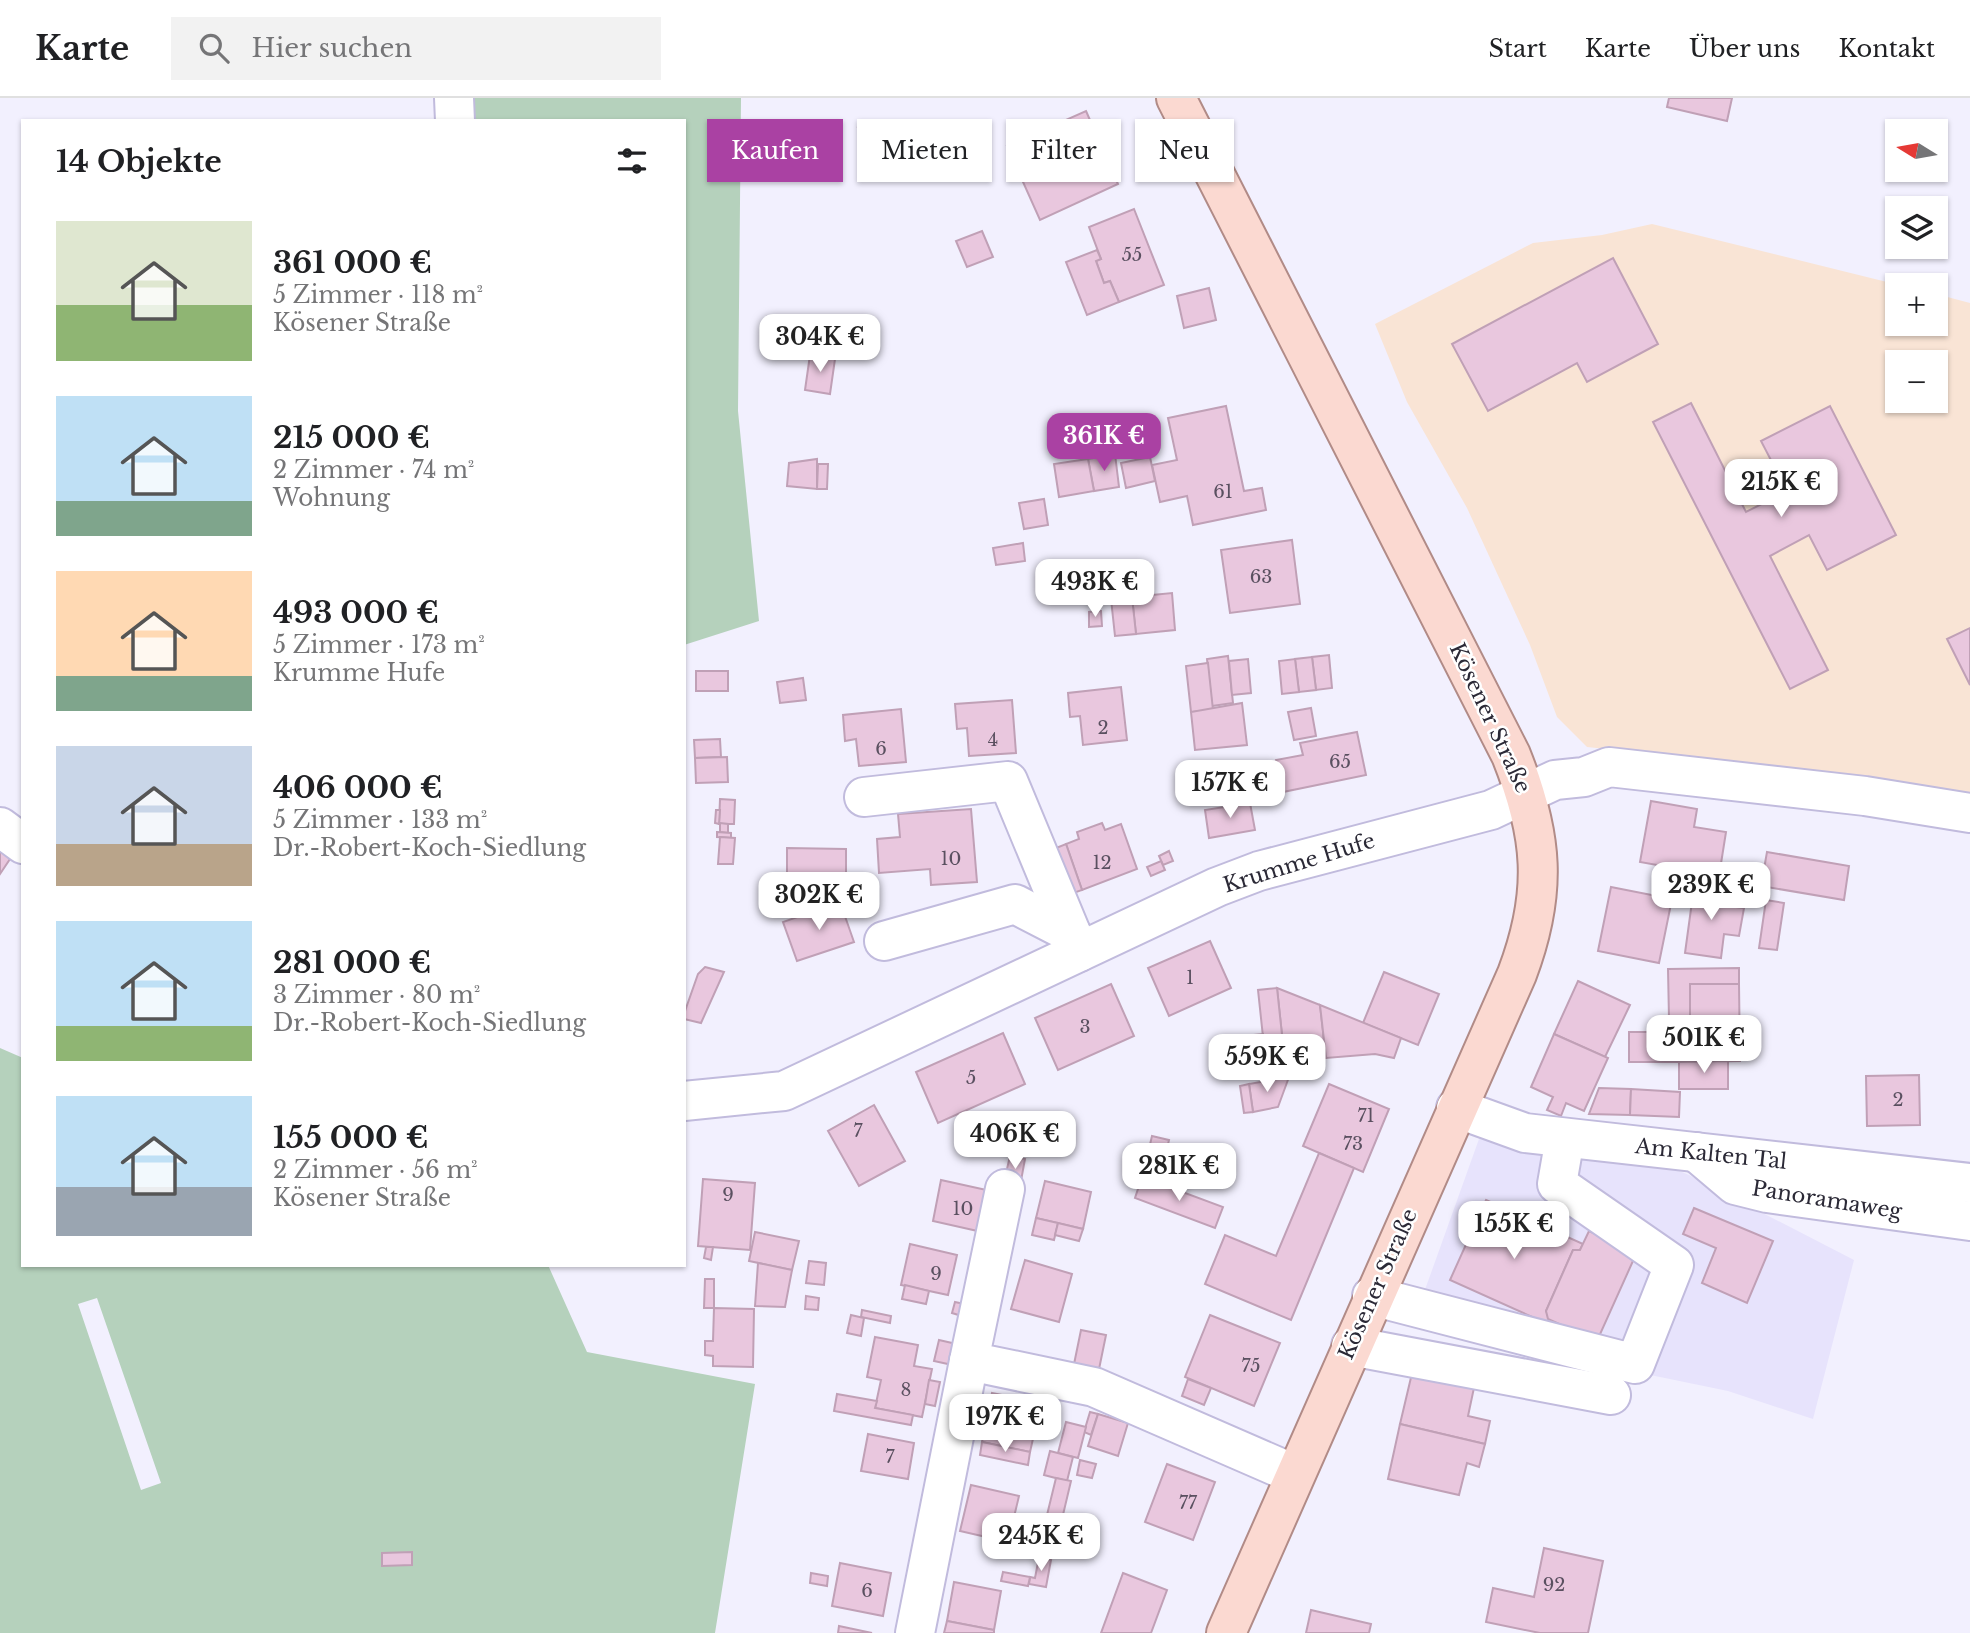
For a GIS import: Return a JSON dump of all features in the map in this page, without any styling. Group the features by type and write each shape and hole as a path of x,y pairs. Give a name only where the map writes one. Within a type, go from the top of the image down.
{"main road":[{"name":"Kösener Straße","path":"1176,98 1357,457 1470,673 1527,795 1538,845 1538,897 1526,949 1226,1633"}],"street":[{"path":"454,98 455,119"},
{"path":"1527,795 1555,780 1584,777 1609,767 1866,796 1970,813"},
{"path":"864,797 1008,781 1075,942"},
{"name":"Krumme Hufe","path":"686,1101 784,1091 1075,942 1259,871 1491,810 1527,795"},
{"path":"0,827 21,843"},
{"path":"884,941 1015,904 1075,942"},
{"name":"Am Kalten Tal","path":"1456,1108 1509,1129 1565,1138 1970,1183"},
{"path":"1373,1296 1635,1364 1674,1265 1558,1184 1565,1138"},
{"name":"Panoramaweg","path":"1696,1152 1735,1185 1767,1193 1970,1222"},
{"path":"915,1633 1005,1189"},
{"path":"1350,1346 1611,1395"},
{"path":"969,1361 1094,1387 1294,1474"}],"shaded area":[{"path":"1652,224 1885,282 1885,336 1948,336 1948,297 1970,303 1970,796 1788,768 1587,747 1557,717 1530,645 1467,508 1407,402 1375,324 1533,243 1602,235"},
{"path":"1479,1139 1639,1154 1689,1175 1854,1260 1813,1419 1728,1391 1412,1326"}],"green space":[{"path":"445,98 741,98 741,119 707,119 707,182 740,182 738,411 759,621 686,644 686,119 447,119"},
{"path":"0,1048 21,1057 21,1267 549,1267 587,1352 755,1384 715,1633 0,1633","holes":["97,1298 161,1483 141,1490 78,1304"]}],"building":[{"path":"1669,98 1732,98 1727,121 1667,107"},
{"path":"1086,111 1090,119 1068,119"},
{"path":"1023,182 1117,182 1118,184 1040,220"},
{"path":"1134,209 1164,285 1119,302 1110,281 1104,283 1096,261 1101,259 1089,227"},
{"path":"982,231 993,257 967,267 956,241"},
{"path":"1097,250 1101,259 1096,261 1104,283 1110,281 1119,302 1087,315 1066,262"},
{"path":"1613,258 1658,344 1587,382 1577,363 1488,411 1452,344"},
{"path":"1209,288 1216,320 1184,328 1177,296"},
{"path":"767,317 785,320 783,339 764,337"},
{"path":"810,355 835,359 830,394 805,390"},
{"path":"1691,403 1746,512 1787,491 1761,441 1830,406 1896,535 1827,570 1809,535 1770,556 1828,670 1790,689 1653,422"},
{"path":"1226,406 1244,491 1262,488 1266,510 1193,525 1187,496 1160,502 1152,465 1177,460 1168,418"},
{"path":"1115,454 1119,487 1094,491 1088,459"},
{"path":"1150,457 1155,481 1126,488 1121,463"},
{"path":"817,459 817,489 787,486 789,463"},
{"path":"1088,459 1094,491 1059,497 1054,464"},
{"path":"818,464 828,464 827,489 817,489"},
{"path":"1044,499 1048,525 1024,529 1019,503"},
{"path":"1292,540 1300,604 1230,613 1221,550"},
{"path":"1023,543 1025,561 996,565 993,548"},
{"path":"1172,593 1175,630 1136,634 1132,597"},
{"path":"1132,597 1136,634 1115,636 1111,599"},
{"path":"1101,611 1102,626 1089,627 1089,612"},
{"path":"1970,628 1970,685 1947,639"},
{"path":"1329,655 1332,688 1316,690 1312,657"},
{"path":"1228,656 1233,703 1212,706 1207,659"},
{"path":"1312,657 1316,690 1299,692 1295,659"},
{"path":"1248,659 1251,693 1232,695 1229,661"},
{"path":"1295,659 1299,692 1282,694 1279,661"},
{"path":"1208,663 1213,710 1191,712 1186,666"},
{"path":"696,671 728,671 728,691 696,691"},
{"path":"803,678 806,700 780,703 777,682"},
{"path":"1121,687 1127,740 1083,745 1080,716 1070,717 1068,693"},
{"path":"1012,700 1016,753 969,756 967,728 957,729 955,704"},
{"path":"1242,703 1247,745 1195,750 1191,712"},
{"path":"1311,708 1316,736 1294,740 1288,712"},
{"path":"901,709 906,762 859,766 856,739 845,741 843,715"},
{"path":"1357,732 1366,775 1283,792 1276,760 1303,755 1300,743"},
{"path":"720,739 721,757 695,758 694,740"},
{"path":"727,757 728,782 696,783 695,758"},
{"path":"720,799 735,800 734,824 719,824"},
{"path":"1651,801 1697,809 1694,827 1726,832 1719,876 1640,862"},
{"path":"1250,803 1255,830 1209,838 1205,810"},
{"path":"971,809 977,882 931,885 930,869 879,873 877,839 900,837 898,814"},
{"path":"716,810 720,810 719,824 715,823"},
{"path":"720,823 728,824 728,833 720,832"},
{"path":"1102,823 1105,830 1121,824 1137,869 1082,890 1066,844 1079,839 1077,832"},
{"path":"717,832 731,833 731,838 717,837"},
{"path":"720,837 735,838 733,864 718,864"},
{"path":"1066,844 1082,890 1068,895 1051,850"},
{"path":"0,848 12,856 0,874"},
{"path":"787,848 846,849 846,891 787,890"},
{"path":"1169,851 1173,861 1163,865 1159,856"},
{"path":"1767,852 1849,866 1844,900 1761,886"},
{"path":"1161,861 1165,870 1151,876 1147,867"},
{"path":"1611,887 1672,899 1659,963 1598,951"},
{"path":"1694,887 1729,892 1727,906 1744,908 1739,936 1724,934 1721,958 1685,953"},
{"path":"794,890 832,890 835,904 795,918"},
{"path":"1766,900 1784,903 1777,950 1759,948"},
{"path":"840,902 854,942 797,961 783,922"},
{"path":"1210,941 1231,988 1169,1016 1148,968"},
{"path":"705,967 724,972 701,1023 686,1019 686,1008 698,974"},
{"path":"1739,968 1739,984 1690,984 1690,1019 1669,1019 1668,969"},
{"path":"1384,972 1439,994 1418,1045 1363,1023"},
{"path":"1578,981 1630,1005 1605,1057 1554,1034"},
{"path":"1111,984 1134,1036 1058,1070 1035,1018"},
{"path":"1690,984 1739,984 1740,1061 1691,1062 1690,1044 1669,1044 1669,1019 1690,1019"},
{"path":"1277,988 1320,1005 1326,1058 1285,1063"},
{"path":"1277,988 1285,1063 1266,1065 1258,990"},
{"path":"1320,1005 1401,1038 1394,1058 1375,1054 1326,1058"},
{"path":"1629,1032 1664,1032 1664,1062 1629,1062"},
{"path":"1003,1033 1025,1084 938,1123 916,1072"},
{"path":"1263,1034 1266,1065 1247,1067 1244,1036"},
{"path":"1554,1034 1608,1058 1584,1111 1566,1103 1561,1116 1547,1110 1553,1097 1531,1087"},
{"path":"1664,1044 1690,1044 1691,1062 1664,1062"},
{"path":"1728,1061 1728,1089 1679,1089 1679,1062"},
{"path":"1919,1075 1920,1125 1867,1126 1866,1076"},
{"path":"1289,1077 1278,1107 1253,1112 1249,1084"},
{"path":"1249,1084 1253,1112 1244,1113 1240,1086"},
{"path":"1329,1084 1389,1109 1363,1172 1303,1146"},
{"path":"1599,1088 1631,1089 1630,1115 1589,1114"},
{"path":"1631,1089 1680,1092 1679,1117 1630,1115"},
{"path":"874,1105 905,1161 859,1186 828,1131"},
{"path":"1152,1136 1169,1140 1162,1170 1145,1166"},
{"path":"1319,1153 1354,1168 1291,1320 1205,1284 1225,1235 1276,1256"},
{"path":"1010,1156 1025,1159 1020,1186 1004,1182"},
{"path":"1142,1177 1223,1207 1215,1228 1135,1198"},
{"path":"703,1179 755,1183 750,1250 698,1246"},
{"path":"941,1180 991,1191 982,1232 933,1221"},
{"path":"1045,1181 1091,1192 1083,1229 1036,1218"},
{"path":"1486,1200 1583,1244 1580,1250 1573,1250 1546,1311 1552,1321 1550,1325 1450,1280"},
{"path":"1694,1208 1773,1241 1747,1303 1702,1283 1716,1248 1683,1234"},
{"path":"1036,1218 1058,1223 1054,1240 1032,1235"},
{"path":"1058,1223 1083,1229 1079,1241 1055,1235"},
{"path":"1589,1231 1637,1252 1597,1341 1548,1319 1546,1311 1573,1250 1580,1250"},
{"path":"755,1232 799,1241 792,1270 749,1261"},
{"path":"910,1244 957,1255 948,1295 901,1285"},
{"path":"706,1247 713,1247 711,1260 704,1258"},
{"path":"1025,1260 1072,1274 1059,1322 1011,1309"},
{"path":"809,1261 826,1263 824,1285 806,1283"},
{"path":"758,1263 792,1270 785,1307 755,1306"},
{"path":"705,1279 714,1279 714,1308 704,1308"},
{"path":"905,1285 929,1291 926,1304 902,1299"},
{"path":"806,1296 819,1298 818,1310 805,1309"},
{"path":"955,1302 969,1305 965,1317 952,1313"},
{"path":"714,1308 754,1309 753,1367 713,1366 713,1356 705,1355 705,1341 713,1341"},
{"path":"862,1310 891,1316 890,1323 861,1317"},
{"path":"851,1315 864,1318 861,1336 847,1333"},
{"path":"1210,1315 1280,1343 1254,1406 1185,1377"},
{"path":"1081,1330 1106,1335 1098,1374 1073,1369"},
{"path":"875,1337 918,1345 914,1366 932,1369 922,1417 875,1408 881,1380 867,1377"},
{"path":"939,1340 961,1345 957,1366 934,1361"},
{"path":"1413,1369 1475,1383 1468,1416 1490,1421 1485,1444 1400,1424"},
{"path":"1188,1379 1211,1388 1204,1405 1182,1396"},
{"path":"929,1380 940,1382 935,1406 925,1404"},
{"path":"992,1393 1041,1403 1030,1452 982,1442"},
{"path":"837,1394 877,1401 875,1408 913,1415 911,1425 834,1411"},
{"path":"1090,1412 1098,1414 1091,1435 1084,1432"},
{"path":"1098,1414 1128,1423 1118,1456 1088,1446"},
{"path":"1066,1422 1086,1427 1078,1458 1058,1453"},
{"path":"1400,1424 1485,1444 1479,1467 1467,1463 1459,1495 1388,1479"},
{"path":"868,1434 914,1443 908,1479 861,1471"},
{"path":"982,1442 1030,1452 1028,1465 980,1455"},
{"path":"1050,1451 1073,1457 1067,1481 1044,1475"},
{"path":"1080,1460 1096,1464 1092,1478 1077,1475"},
{"path":"1167,1464 1215,1482 1193,1540 1145,1522"},
{"path":"1056,1478 1071,1481 1062,1519 1047,1515"},
{"path":"971,1485 1019,1496 1008,1542 960,1531"},
{"path":"1544,1548 1603,1561 1588,1633 1540,1633 1486,1622 1493,1588 1534,1597"},
{"path":"412,1552 412,1565 382,1566 382,1553"},
{"path":"1039,1557 1051,1560 1046,1587 1029,1584 1030,1577 1035,1578"},
{"path":"840,1563 891,1573 883,1616 832,1606"},
{"path":"1003,1572 1030,1577 1028,1586 1001,1581"},
{"path":"811,1573 828,1576 827,1586 810,1583"},
{"path":"1123,1573 1167,1590 1151,1633 1101,1633"},
{"path":"954,1582 1001,1591 994,1630 947,1621"},
{"path":"1311,1610 1371,1624 1369,1633 1306,1633"},
{"path":"947,1621 994,1630 994,1633 944,1633"},
{"path":"839,1626 872,1633 838,1633"}]}
